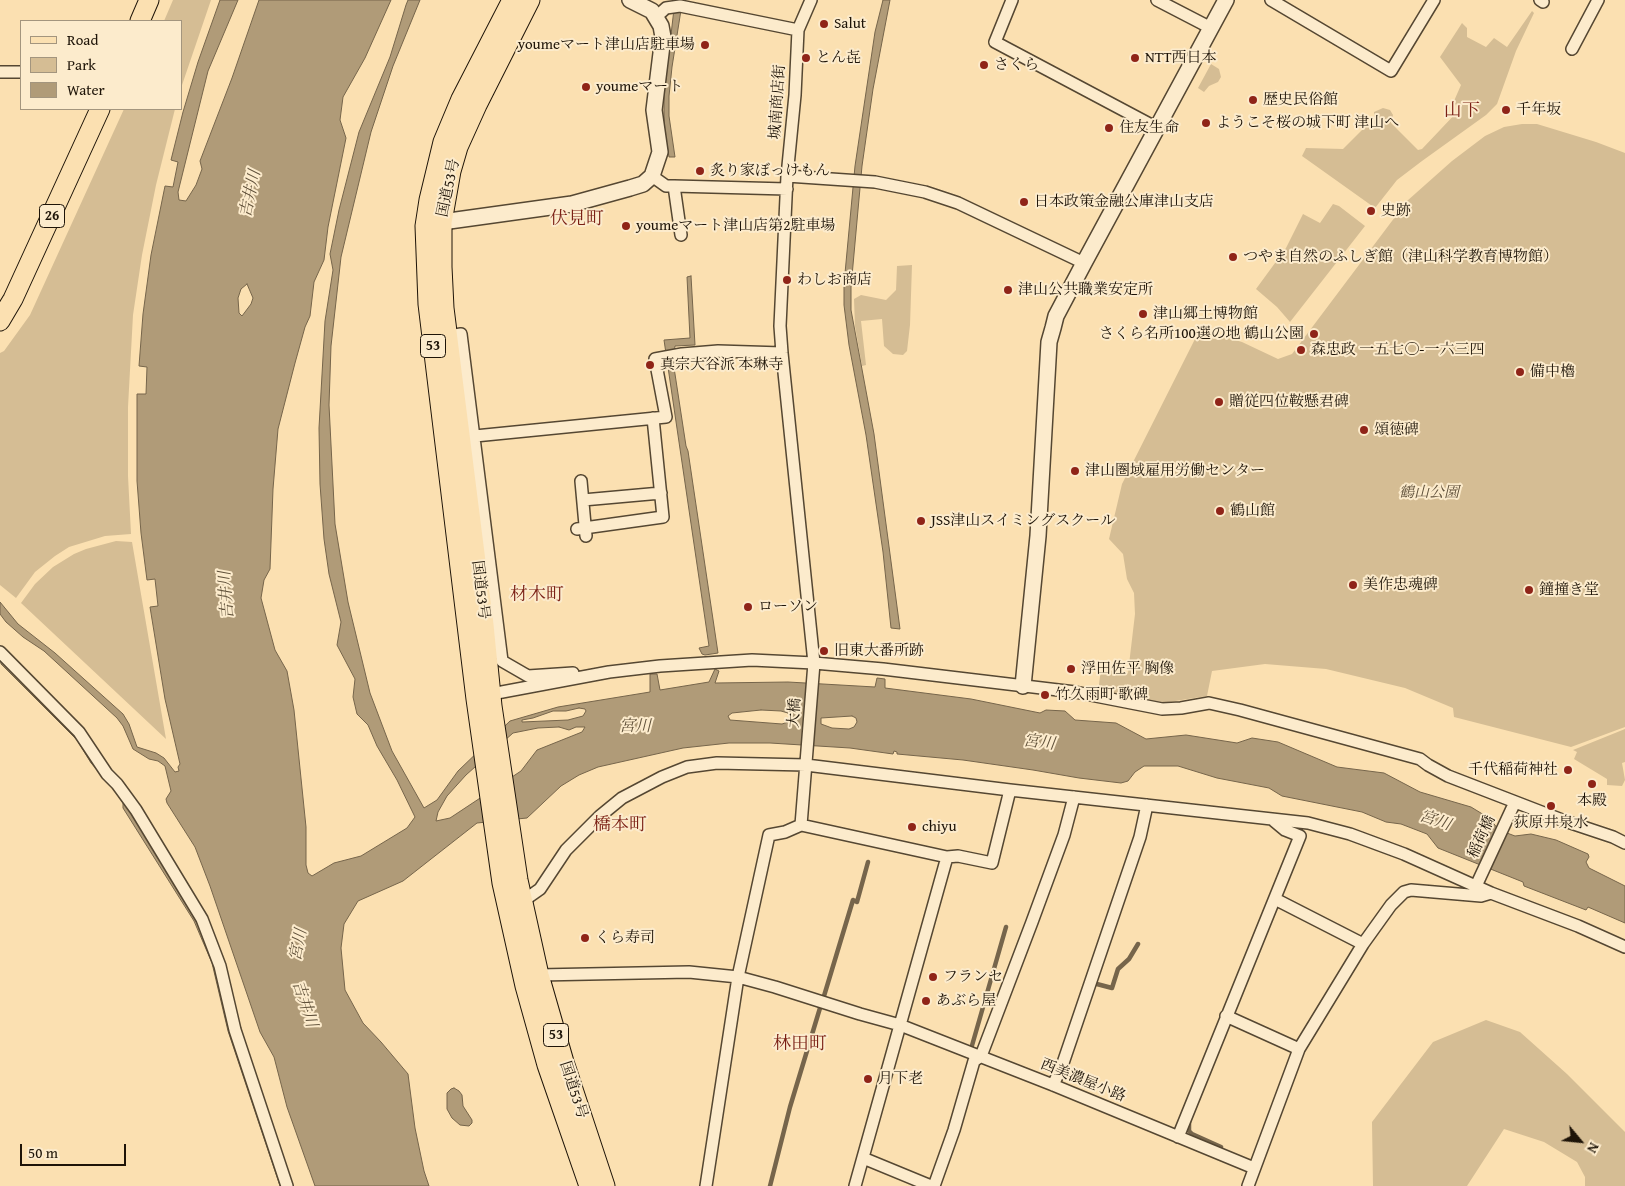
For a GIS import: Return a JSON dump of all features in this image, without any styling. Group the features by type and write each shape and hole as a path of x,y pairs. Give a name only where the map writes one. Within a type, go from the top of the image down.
{"main road":[{"path":"140,20 149,0"},
{"name":"国道53号","path":"512,0 461,99 443,142 428,200 425,226 428,304 510,882 515,903 540,975 564,1062 605,1186"},
{"name":"国道53号","path":"484,702 448,336 442,266 442,222 446,195 458,147 476,105 530,0"},
{"name":"26","path":"0,321 13,299 100,110"},
{"name":"国道53号","path":"515,903 525,986 547,1065 589,1186"}],"street":[{"path":"656,17 666,8 680,6 798,30 811,0"},
{"path":"1012,0 994,42 1157,128"},
{"path":"1157,0 1211,28"},
{"path":"1023,686 1038,536 1049,342 1056,316 1226,0"},
{"path":"1271,0 1391,71 1434,0"},
{"path":"1572,49 1598,0"},
{"path":"428,304 432,288 432,235 436,225 442,222 572,204 643,184 652,176 660,152 654,110 663,37 661,26 652,10 638,2"},
{"name":"城南商店街","path":"782,353 780,326 787,176 795,95 798,30"},
{"path":"0,72 20,72"},
{"path":"652,176 666,186 787,189"},
{"path":"787,176 875,182 925,192 958,203 1084,263"},
{"path":"674,186 681,235"},
{"path":"448,336 461,334 502,661 528,676 609,672 660,666 752,660 814,662 1075,692 1162,709 1209,703 1420,759 1448,776 1515,803 1613,837 1625,843"},
{"path":"475,436 666,417 655,358 718,351 782,353"},
{"name":"大橋","path":"782,353 814,662 801,825"},
{"path":"581,481 583,531 664,517 653,418"},
{"path":"583,500 661,493"},
{"path":"0,652 79,732 107,774 117,784 136,810 202,919 220,966 235,1030 287,1186"},
{"path":"484,702 609,672"},
{"path":"515,903 540,889 566,850 584,831 622,798 649,783 687,767 717,763 806,765 1308,823 1350,834 1404,854 1477,884 1491,893 1578,926 1625,947"},
{"path":"706,1186 738,977 769,835 785,832 801,825 947,857 958,856 992,863 1010,790"},
{"path":"863,1158 932,1186 954,1130 974,1061 980,1056 1064,835 1074,797"},
{"name":"稲荷橋","path":"1477,884 1515,803"},
{"path":"1054,1085 1136,846 1148,805"},
{"path":"1178,1136 1300,836 1285,830 1272,820"},
{"path":"855,1186 947,857"},
{"path":"1248,1186 1299,1049 1364,944 1391,905 1404,892 1423,890 1481,896 1491,893"},
{"path":"1275,899 1364,944"},
{"name":"西美濃屋小路","path":"540,975 689,972 738,977 775,987 900,1025 1054,1085 1254,1168"},
{"path":"1226,1016 1299,1049"}],"green space":[{"path":"173,0 211,0 182,85 182,20 164,20"},
{"path":"1532,11 1534,13 1516,51 1497,104 1486,115 1397,180 1375,208 1302,156 1306,148 1343,149 1374,118 1374,112 1383,108 1390,110 1393,115 1391,123 1418,150 1422,149 1458,111 1454,101 1461,85 1440,57 1462,23 1467,28 1467,37 1486,47 1494,38 1507,47"},
{"path":"1211,64 1219,69 1221,77 1218,82 1209,86 1204,92 1198,88"},
{"path":"124,110 175,110 156,185 142,255 133,315 128,407 128,476 131,534 105,536 69,547 35,572 16,598 0,585 0,353 4,351 30,315"},
{"name":"鶴山公園","path":"1537,124 1625,153 1625,727 1571,747 1454,717 1453,708 1405,688 1326,669 1265,664 1212,671 1207,696 1162,703 1098,692 1101,669 1128,673 1135,614 1134,593 1127,579 1123,554 1109,539 1122,484 1195,339 1204,331 1242,342 1278,359 1292,354 1407,201 1452,161 1485,136 1504,127"},
{"path":"1333,204 1339,206 1365,226 1290,322 1277,307 1256,289 1286,248 1303,214 1320,223"},
{"path":"912,265 907,351 903,355 893,354 884,346 882,319 861,321 866,365 862,366 855,326 854,299 861,295 886,300 896,290 897,266"},
{"path":"116,541 132,542 166,739 21,603 35,584 53,567 86,549"},
{"path":"1625,729 1625,762 1622,763 1625,780 1622,786 1607,785 1607,779 1574,759 1577,752 1573,750"},
{"path":"1486,1020 1520,1032 1567,1074 1625,1132 1625,1186 1585,1186 1585,1177 1577,1162 1544,1142 1504,1129 1467,1186 1373,1186 1372,1122 1433,1042"}],"water":[{"path":"220,0 238,0 208,71 178,192 179,200 186,201 196,185 202,169 200,161 259,0 391,0 365,58 343,97 340,120 346,138 328,227 324,260 314,282 310,316 305,327 278,429 273,489 270,569 264,580 261,598 275,650 287,671 294,710 306,827 306,865 308,873 312,876 334,863 361,856 407,828 415,817 397,780 377,746 368,725 357,714 353,697 355,679 337,645 341,622 329,574 324,539 320,484 319,428 325,321 333,270 330,254 339,210 359,132 390,57 406,5 408,0 420,0 393,66 371,132 341,257 331,346 329,405 335,524 348,602 370,693 392,751 424,808 437,800 458,771 510,721 558,707 650,692 650,674 657,674 660,690 709,682 715,669 719,671 715,683 788,682 875,687 877,678 885,679 885,688 971,699 1040,713 1046,710 1065,711 1075,720 1116,723 1146,739 1186,735 1237,743 1252,738 1278,742 1337,767 1384,773 1420,792 1471,807 1489,818 1499,830 1515,836 1531,834 1556,840 1588,854 1589,857 1586,862 1589,868 1625,886 1625,923 1588,907 1586,910 1524,886 1523,882 1438,848 1427,834 1401,824 1386,822 1362,812 1282,796 1269,788 1217,778 1178,766 1144,766 1135,772 1128,781 1121,783 963,760 897,754 894,751 893,754 850,748 770,743 729,743 683,748 598,767 579,775 561,786 527,818 477,823 403,881 358,901 344,924 341,948 345,990 363,1023 408,1074 415,1128 429,1186 315,1186 287,1107 274,1057 260,1032 195,847 167,803 166,799 171,791 165,766 133,749 123,726 117,718 44,651 23,637 6,622 0,614 0,602 18,624 55,653 123,714 129,724 137,747 156,753 164,758 175,772 179,771 178,767 180,764 165,699 150,607 158,606 155,579 147,580 141,533 137,481 137,394 146,394 147,367 139,366 143,314 151,255 165,186 173,187 178,162 171,160 198,62","holes":["247,284 253,298 242,316 239,313 238,298 241,289","579,708 586,711 583,716 568,720 522,722 522,720 553,711","761,710 781,711 788,713 790,718 788,722 782,724 730,720 728,716 732,713","852,716 856,718 857,722 854,727 849,729 832,728 821,724 821,718","559,727 569,730 576,727 585,727 582,732 537,750 521,771 450,818 436,821 438,812 447,796 466,775 513,733 538,728"]},
{"path":"883,0 890,0 873,89 862,166 851,287 851,310 874,434 900,629 891,628 883,552 866,435 849,345 844,305 844,284 855,166 875,32"},
{"path":"674,9 681,10 669,96 669,116 675,157 669,157 664,128 664,95"},
{"path":"691,276 695,345 675,346 673,361 718,653 705,655 702,654 699,648 709,646 664,340 690,338 687,277"},
{"path":"0,653 79,735 116,784 200,920 285,1186 280,1186 228,1031 212,963 194,921 110,784 91,763 77,740 1,664"},
{"path":"454,1088 462,1095 463,1106 472,1120 469,1126 460,1125 452,1118 447,1109 447,1093"}],"waterway":[{"path":"824,996 853,900 857,902 868,862"},
{"path":"971,1049 1006,927"},
{"path":"1093,983 1112,988 1118,969 1129,959 1138,944"},
{"path":"770,1186 790,1107 820,1008"},
{"path":"1189,1121 1189,1131 1192,1134 1221,1147"}],"place":[{"name":"Salut","path":"824,24"},
{"name":"youmeマート津山店駐車場","path":"705,45"},
{"name":"とん㐂","path":"806,58"},
{"name":"NTT西日本","path":"1135,58"},
{"name":"さくら","path":"984,65"},
{"name":"youmeマート","path":"586,87"},
{"name":"歴史民俗館","path":"1253,100"},
{"name":"千年坂","path":"1506,110"},
{"name":"ようこそ桜の城下町 津山へ","path":"1206,123"},
{"name":"住友生命","path":"1109,128"},
{"name":"炙り家ぼっけもん","path":"700,171"},
{"name":"日本政策金融公庫津山支店","path":"1024,202"},
{"name":"史跡","path":"1371,211"},
{"name":"youmeマート津山店第2駐車場","path":"626,226"},
{"name":"つやま自然のふしぎ館（津山科学教育博物館）","path":"1233,257"},
{"name":"わしお商店","path":"787,280"},
{"name":"津山公共職業安定所","path":"1008,290"},
{"name":"津山郷土博物館","path":"1143,314"},
{"name":"さくら名所100選の地 鶴山公園","path":"1314,334"},
{"name":"森忠政 一五七〇-一六三四","path":"1301,350"},
{"name":"真宗大谷派 本琳寺","path":"650,365"},
{"name":"備中櫓","path":"1520,372"},
{"name":"贈従四位鞍懸君碑","path":"1219,402"},
{"name":"頌徳碑","path":"1364,430"},
{"name":"津山圏域雇用労働センター","path":"1075,471"},
{"name":"鶴山館","path":"1220,511"},
{"name":"JSS津山スイミングスクール","path":"921,521"},
{"name":"美作忠魂碑","path":"1353,585"},
{"name":"鐘撞き堂","path":"1529,590"},
{"name":"ローソン","path":"748,607"},
{"name":"旧東大番所跡","path":"824,651"},
{"name":"浮田佐平 胸像","path":"1071,669"},
{"name":"竹久雨町 歌碑","path":"1045,695"},
{"name":"千代稲荷神社","path":"1568,770"},
{"name":"本殿","path":"1592,784"},
{"name":"荻原井泉水","path":"1551,806"},
{"name":"chiyu","path":"912,827"},
{"name":"くら寿司","path":"585,938"},
{"name":"フランセ","path":"933,977"},
{"name":"あぶら屋","path":"926,1001"},
{"name":"月下老","path":"868,1079"}],"district":[{"name":"山下","path":"1462,111"},
{"name":"伏見町","path":"577,219"},
{"name":"材木町","path":"537,595"},
{"name":"橋本町","path":"620,825"},
{"name":"林田町","path":"800,1044"}],"water label":[{"name":"吉井川","path":"251,194"},
{"name":"吉井川","path":"227,595"},
{"name":"宮川","path":"635,727"},
{"name":"宮川","path":"1039,743"},
{"name":"宮川","path":"1435,821"},
{"name":"宮川","path":"299,945"},
{"name":"吉井川","path":"304,1004"}]}
